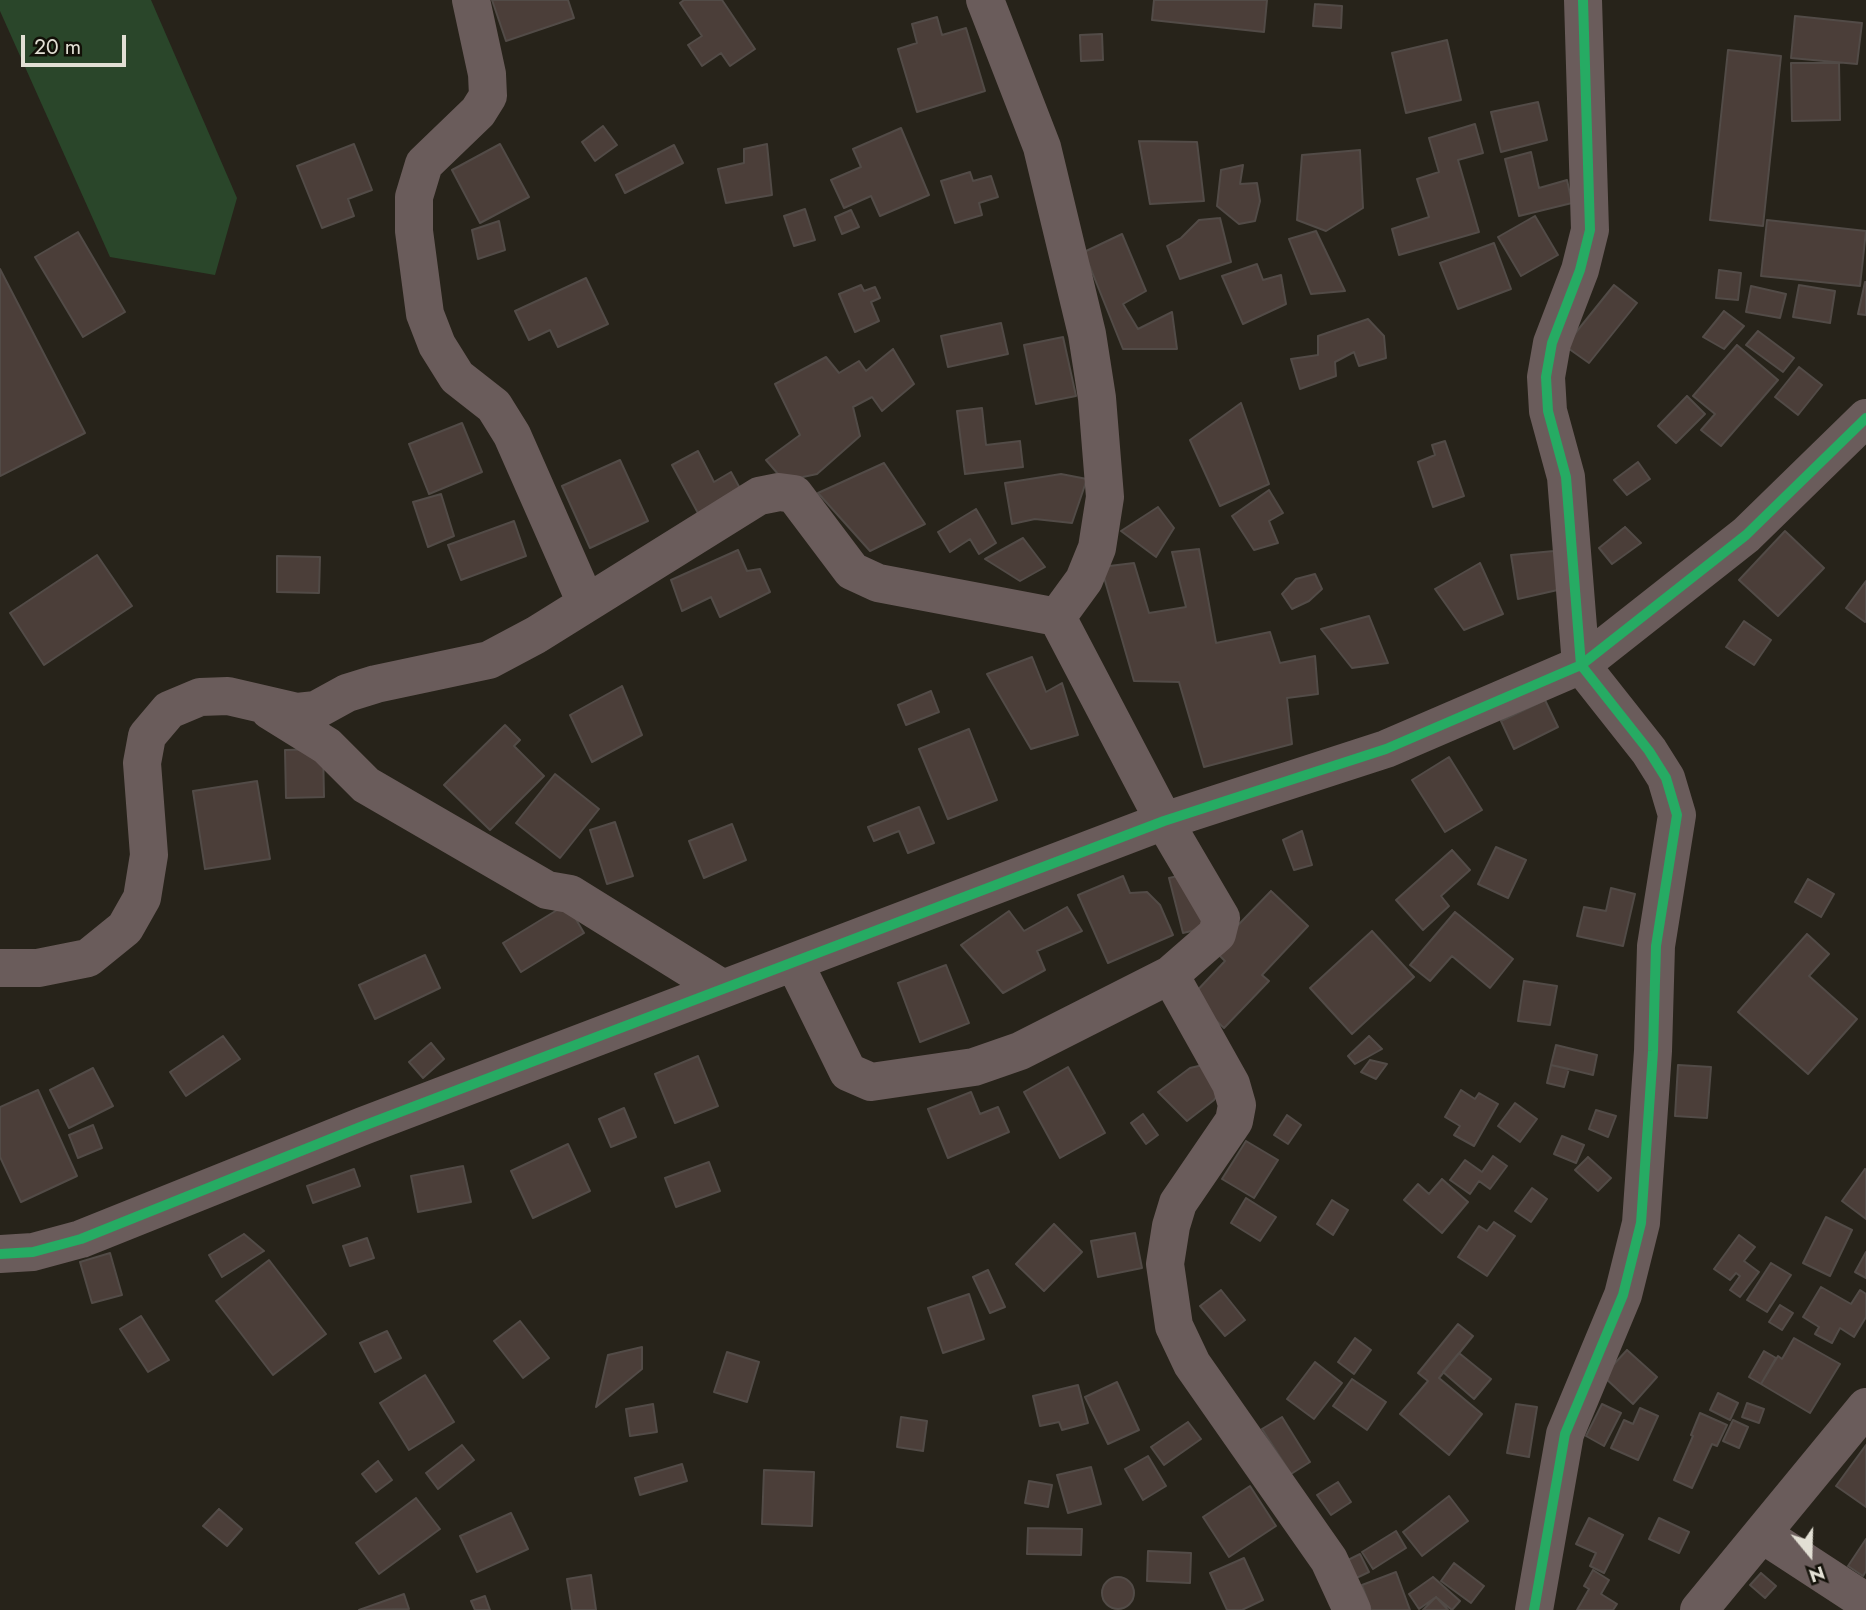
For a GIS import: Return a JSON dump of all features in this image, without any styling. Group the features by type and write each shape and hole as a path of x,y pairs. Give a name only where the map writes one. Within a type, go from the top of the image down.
{"street":[{"path":"471,0 487,74 488,96 478,112 424,164 414,197 414,231 425,314 437,345 457,377 494,406 512,435 586,603"},
{"path":"985,0 1042,147 1087,334 1097,398 1105,497 1097,548 1084,580 1057,617"},
{"path":"1534,1610 1565,1434 1623,1295 1641,1223 1653,1051 1656,946 1677,815 1666,778 1649,751 1581,664 1566,477 1548,411 1546,377 1552,343 1580,270 1590,230 1583,0"},
{"path":"0,1254 33,1252 81,1239 363,1126 1164,821 1386,749 1581,664 1746,535 1866,418"},
{"path":"0,968 38,968 88,958 125,928 142,898 149,855 142,762 147,736 169,710 200,697 228,696 297,712 316,710 348,693 376,684 489,660 536,635 759,496 779,492 794,494 852,571 869,579 892,586 1057,617"},
{"path":"794,962 848,1072 872,1082 974,1067 1020,1051 1170,975 1217,934 1221,918 1164,821 1057,617"},
{"path":"258,703 327,746 366,785 547,890 570,894 723,989"},
{"path":"1170,975 1231,1084 1237,1105 1234,1121 1178,1203 1171,1226 1165,1264 1174,1326 1192,1364 1329,1560 1352,1610"},
{"path":"1699,1610 1866,1407"},
{"path":"1762,1534 1866,1602"}],"green space":[{"path":"0,0 151,0 237,198 215,275 110,257 0,11"}],"building":[{"path":"492,0 568,0 574,18 506,41"},
{"path":"684,0 722,0 755,49 730,66 721,53 702,66 688,45 702,36 680,3"},
{"path":"1154,0 1267,0 1264,32 1152,20"},
{"path":"1315,4 1342,6 1341,28 1313,26"},
{"path":"1795,16 1862,23 1857,64 1791,58"},
{"path":"937,17 942,35 966,28 985,91 917,112 898,49 917,43 912,24"},
{"path":"1102,34 1103,60 1081,61 1080,35"},
{"path":"1447,40 1461,100 1406,113 1392,53"},
{"path":"1728,50 1781,56 1763,226 1710,220"},
{"path":"1791,63 1839,63 1840,120 1792,121"},
{"path":"1538,102 1547,140 1501,152 1491,112"},
{"path":"1475,124 1483,153 1458,160 1479,232 1399,255 1392,229 1429,217 1417,179 1439,172 1429,138"},
{"path":"603,126 617,145 595,161 582,142"},
{"path":"901,128 929,195 880,216 871,196 844,208 831,180 861,167 853,149"},
{"path":"1139,141 1197,142 1204,201 1150,204"},
{"path":"354,144 372,190 348,199 354,216 322,228 297,166"},
{"path":"500,144 529,197 480,223 452,170"},
{"path":"767,144 772,195 726,203 718,169 744,163 744,149"},
{"path":"674,145 683,163 625,193 616,175"},
{"path":"1360,150 1363,208 1326,231 1297,220 1302,155"},
{"path":"1531,152 1539,188 1567,180 1572,203 1519,216 1505,159"},
{"path":"1243,165 1240,184 1257,183 1260,201 1255,221 1239,224 1217,206 1221,170"},
{"path":"970,172 973,181 991,176 998,197 979,203 982,215 955,223 941,181"},
{"path":"805,209 815,240 794,246 784,216"},
{"path":"851,210 859,227 842,234 835,217"},
{"path":"1535,216 1558,255 1521,276 1498,237"},
{"path":"1220,218 1231,262 1180,279 1167,246 1181,238 1199,220"},
{"path":"1767,220 1866,231 1860,286 1761,276"},
{"path":"499,221 505,250 478,259 472,230"},
{"path":"1316,231 1345,291 1311,294 1289,239"},
{"path":"78,232 125,312 83,337 35,257"},
{"path":"1122,234 1146,291 1123,304 1138,329 1172,312 1177,349 1123,349 1084,252"},
{"path":"1494,243 1511,289 1458,309 1440,263"},
{"path":"1257,264 1263,280 1281,275 1286,304 1243,324 1222,276"},
{"path":"0,269 85,433 0,476"},
{"path":"1719,270 1741,273 1738,300 1716,298"},
{"path":"586,278 608,324 558,347 550,330 529,340 515,311"},
{"path":"1866,282 1866,315 1858,314"},
{"path":"861,285 864,291 875,287 880,298 871,302 879,321 855,332 839,294"},
{"path":"1614,285 1637,303 1589,363 1565,346"},
{"path":"1799,285 1835,291 1830,323 1793,317"},
{"path":"1751,286 1786,294 1780,318 1746,312"},
{"path":"1724,311 1744,326 1724,349 1703,337"},
{"path":"1368,319 1384,336 1386,358 1359,366 1354,352 1335,362 1336,376 1300,389 1291,359 1318,355 1318,336"},
{"path":"1001,323 1008,354 948,367 941,336"},
{"path":"1758,331 1794,358 1783,372 1746,345"},
{"path":"1063,337 1076,396 1036,404 1024,345"},
{"path":"1737,345 1778,380 1721,446 1701,430 1715,414 1693,396"},
{"path":"893,349 914,384 882,411 872,397 853,407 860,436 817,474 784,481 766,460 800,435 775,384 826,357 839,373 859,361 866,371"},
{"path":"1799,367 1822,385 1798,415 1775,397"},
{"path":"1687,396 1705,414 1676,443 1658,426"},
{"path":"1241,403 1269,484 1220,506 1190,440"},
{"path":"982,408 986,445 1020,441 1023,467 965,474 957,411"},
{"path":"462,423 482,472 429,494 409,444"},
{"path":"1445,441 1464,496 1433,507 1418,462 1435,455 1432,445"},
{"path":"698,451 714,482 731,472 742,492 699,515 672,465"},
{"path":"620,460 648,521 590,548 562,486"},
{"path":"1638,462 1650,479 1627,495 1614,480"},
{"path":"884,463 925,524 870,551 818,493"},
{"path":"1061,474 1087,479 1072,523 1035,519 1012,524 1005,483"},
{"path":"1269,490 1283,513 1269,521 1278,543 1254,550 1232,516"},
{"path":"441,494 454,536 428,547 413,502"},
{"path":"1158,507 1174,528 1156,557 1121,531"},
{"path":"976,509 996,543 979,554 970,539 950,552 938,532"},
{"path":"514,521 526,556 461,580 448,545"},
{"path":"1625,527 1641,543 1612,564 1599,548"},
{"path":"1785,531 1824,568 1778,616 1739,580"},
{"path":"1023,538 1045,567 1020,581 985,559"},
{"path":"1199,549 1216,643 1270,632 1280,663 1315,656 1318,694 1287,698 1292,744 1204,767 1179,682 1134,681 1101,567 1134,563 1149,613 1186,607 1172,552"},
{"path":"738,550 747,571 760,569 770,592 720,617 711,597 682,611 671,580"},
{"path":"1554,551 1562,589 1518,599 1511,555"},
{"path":"97,555 132,606 44,665 10,613"},
{"path":"277,556 320,557 319,593 277,592"},
{"path":"1480,563 1503,614 1464,630 1435,589"},
{"path":"1315,574 1322,589 1309,601 1292,609 1282,594 1296,579"},
{"path":"1866,581 1866,620 1865,622 1846,608"},
{"path":"1369,616 1388,663 1352,668 1321,629"},
{"path":"1744,621 1771,640 1754,665 1726,647"},
{"path":"1032,657 1046,692 1062,683 1078,735 1031,749 987,674"},
{"path":"622,686 642,735 592,762 570,715"},
{"path":"931,691 939,712 906,725 898,705"},
{"path":"1545,700 1558,727 1514,749 1501,721"},
{"path":"505,725 520,740 514,746 544,776 490,830 444,785"},
{"path":"969,729 997,800 948,819 919,749"},
{"path":"323,749 324,797 286,798 285,750"},
{"path":"1449,757 1482,810 1445,832 1412,780"},
{"path":"555,774 599,809 560,858 516,823"},
{"path":"257,781 270,859 205,869 193,791"},
{"path":"919,807 934,843 908,853 899,831 874,841 868,827"},
{"path":"615,822 633,876 607,884 590,830"},
{"path":"732,824 746,860 704,878 689,841"},
{"path":"1302,831 1312,865 1294,870 1283,840"},
{"path":"1496,847 1526,860 1508,898 1478,884"},
{"path":"1452,850 1470,870 1441,896 1449,906 1423,930 1396,900"},
{"path":"1191,873 1204,928 1183,933 1169,878"},
{"path":"1123,876 1130,893 1147,892 1160,905 1173,935 1108,963 1078,895"},
{"path":"1808,879 1834,894 1821,917 1795,902"},
{"path":"1611,888 1635,894 1623,946 1577,936 1584,907 1606,911"},
{"path":"1271,891 1308,926 1262,975 1269,981 1224,1028 1191,997 1225,961 1214,950"},
{"path":"567,904 584,933 521,972 503,943"},
{"path":"1067,907 1082,931 1037,951 1045,970 1003,993 961,945 1009,911 1024,931"},
{"path":"1455,912 1513,959 1490,988 1452,956 1430,981 1410,965"},
{"path":"1372,931 1414,977 1352,1034 1310,988"},
{"path":"1807,934 1829,954 1809,976 1857,1019 1808,1074 1738,1012"},
{"path":"425,955 440,988 375,1019 359,985"},
{"path":"946,965 969,1023 920,1042 898,983"},
{"path":"1524,981 1557,986 1550,1025 1518,1021"},
{"path":"223,1036 240,1059 186,1096 170,1072"},
{"path":"1369,1036 1382,1049 1355,1064 1348,1056"},
{"path":"431,1043 444,1059 423,1078 409,1062"},
{"path":"1556,1045 1597,1055 1593,1075 1551,1065"},
{"path":"698,1056 718,1106 675,1123 655,1074"},
{"path":"1370,1060 1387,1064 1376,1079 1361,1072"},
{"path":"1207,1064 1223,1086 1214,1100 1187,1121 1158,1092 1190,1068"},
{"path":"1551,1065 1569,1069 1564,1087 1547,1083"},
{"path":"1678,1065 1711,1067 1707,1118 1675,1116"},
{"path":"1068,1067 1105,1133 1060,1158 1024,1092"},
{"path":"93,1068 113,1106 69,1128 50,1090"},
{"path":"38,1090 77,1176 21,1202 0,1157 0,1107"},
{"path":"1461,1090 1475,1099 1479,1093 1498,1104 1474,1146 1454,1135 1460,1126 1445,1117"},
{"path":"971,1092 980,1114 998,1107 1009,1132 948,1158 928,1109"},
{"path":"1515,1103 1537,1119 1520,1142 1498,1126"},
{"path":"624,1108 636,1137 611,1147 599,1119"},
{"path":"1596,1110 1616,1116 1608,1137 1589,1129"},
{"path":"1143,1114 1158,1135 1146,1144 1131,1123"},
{"path":"1287,1115 1301,1125 1288,1144 1274,1135"},
{"path":"93,1125 102,1148 78,1158 69,1135"},
{"path":"1562,1136 1584,1145 1576,1163 1554,1154"},
{"path":"1246,1141 1278,1160 1254,1198 1222,1179"},
{"path":"568,1144 590,1191 533,1218 511,1171"},
{"path":"1493,1156 1507,1166 1490,1189 1479,1181 1470,1194 1450,1180 1465,1160 1482,1172"},
{"path":"1588,1157 1611,1178 1598,1191 1575,1170"},
{"path":"709,1162 720,1191 676,1207 665,1178"},
{"path":"463,1166 471,1202 418,1212 411,1176"},
{"path":"354,1169 360,1186 313,1203 307,1186"},
{"path":"1866,1170 1866,1219 1842,1201"},
{"path":"1442,1179 1468,1202 1442,1233 1404,1200 1418,1184 1429,1194"},
{"path":"1532,1188 1547,1199 1531,1222 1515,1211"},
{"path":"1246,1198 1276,1217 1260,1241 1231,1223"},
{"path":"1332,1200 1348,1210 1333,1235 1317,1224"},
{"path":"1826,1217 1852,1230 1830,1276 1803,1263"},
{"path":"1494,1222 1515,1236 1487,1276 1458,1257 1479,1226 1487,1231"},
{"path":"1054,1224 1082,1252 1044,1291 1016,1264"},
{"path":"1135,1233 1142,1268 1098,1277 1091,1241"},
{"path":"244,1234 264,1251 222,1277 209,1255"},
{"path":"1739,1235 1755,1247 1744,1261 1759,1272 1740,1297 1730,1290 1740,1276 1736,1273 1730,1280 1714,1269"},
{"path":"367,1238 374,1258 350,1266 343,1246"},
{"path":"1866,1252 1866,1278 1855,1272"},
{"path":"110,1253 122,1295 92,1303 80,1262"},
{"path":"269,1260 326,1334 273,1375 216,1301"},
{"path":"1771,1263 1791,1275 1767,1312 1747,1300"},
{"path":"988,1270 1005,1307 990,1313 973,1277"},
{"path":"1821,1287 1851,1304 1860,1290 1866,1294 1866,1317 1854,1337 1840,1328 1832,1343 1815,1334 1819,1327 1803,1317"},
{"path":"1221,1290 1245,1320 1225,1336 1200,1306"},
{"path":"969,1294 984,1339 943,1353 928,1308"},
{"path":"1780,1305 1793,1313 1782,1330 1769,1322"},
{"path":"141,1316 169,1360 148,1372 120,1329"},
{"path":"520,1321 549,1358 523,1378 494,1341"},
{"path":"1458,1324 1473,1336 1439,1378 1482,1414 1449,1455 1400,1414 1428,1381 1418,1373"},
{"path":"387,1331 401,1358 375,1372 360,1343"},
{"path":"1355,1338 1371,1350 1354,1374 1338,1362"},
{"path":"1794,1338 1840,1364 1810,1413 1761,1384 1778,1356 1782,1359"},
{"path":"642,1347 642,1369 596,1407 608,1355"},
{"path":"1627,1350 1657,1377 1633,1404 1603,1376"},
{"path":"1764,1351 1776,1358 1761,1384 1749,1377"},
{"path":"727,1352 759,1362 747,1402 714,1392"},
{"path":"1459,1353 1491,1379 1474,1399 1443,1372"},
{"path":"1315,1362 1342,1383 1314,1419 1287,1399"},
{"path":"425,1375 454,1422 409,1450 380,1403"},
{"path":"1352,1379 1386,1402 1367,1430 1333,1406"},
{"path":"1117,1382 1139,1430 1108,1444 1085,1397"},
{"path":"1078,1385 1088,1423 1062,1430 1059,1422 1040,1426 1033,1396"},
{"path":"1718,1393 1738,1403 1730,1420 1710,1410"},
{"path":"1747,1403 1764,1409 1759,1423 1742,1417"},
{"path":"653,1404 657,1432 630,1436 626,1409"},
{"path":"1516,1404 1537,1407 1529,1457 1507,1453"},
{"path":"1602,1404 1621,1413 1604,1446 1586,1436"},
{"path":"1640,1408 1658,1416 1638,1460 1611,1448 1624,1420 1633,1424"},
{"path":"1700,1413 1727,1425 1717,1446 1712,1444 1692,1488 1674,1480"},
{"path":"901,1417 927,1421 923,1451 897,1447"},
{"path":"1282,1417 1310,1462 1291,1474 1262,1429"},
{"path":"1733,1420 1748,1427 1739,1448 1723,1441"},
{"path":"1188,1422 1201,1439 1164,1465 1151,1447"},
{"path":"462,1445 474,1460 438,1489 426,1473"},
{"path":"1866,1445 1866,1507 1836,1486"},
{"path":"1148,1456 1166,1486 1143,1500 1125,1469"},
{"path":"378,1461 392,1480 376,1492 362,1474"},
{"path":"682,1464 687,1481 640,1495 635,1478"},
{"path":"1091,1467 1101,1504 1068,1513 1057,1475"},
{"path":"764,1470 814,1472 812,1526 762,1524"},
{"path":"1029,1481 1052,1485 1048,1507 1025,1503"},
{"path":"1338,1482 1351,1502 1331,1515 1317,1495"},
{"path":"1250,1486 1276,1526 1229,1557 1203,1517"},
{"path":"1449,1496 1468,1521 1422,1556 1403,1532"},
{"path":"416,1498 440,1529 379,1574 356,1543"},
{"path":"219,1509 242,1529 227,1546 203,1526"},
{"path":"511,1513 528,1549 477,1572 460,1536"},
{"path":"1589,1518 1623,1535 1604,1573 1590,1566 1596,1553 1576,1544"},
{"path":"1659,1518 1689,1532 1679,1553 1649,1539"},
{"path":"1028,1528 1082,1529 1081,1555 1027,1554"},
{"path":"1396,1531 1406,1548 1373,1569 1362,1552"},
{"path":"1866,1539 1866,1571 1863,1576 1848,1566"},
{"path":"1148,1551 1191,1553 1190,1583 1147,1581"},
{"path":"1360,1554 1369,1572 1350,1581 1342,1563"},
{"path":"1244,1558 1263,1600 1242,1610 1227,1610 1210,1573"},
{"path":"1454,1563 1484,1586 1471,1603 1441,1581"},
{"path":"1593,1570 1609,1580 1601,1594 1617,1604 1613,1610 1577,1610 1589,1589 1584,1586"},
{"path":"1396,1572 1410,1610 1371,1610 1362,1585"},
{"path":"1761,1573 1776,1586 1765,1598 1750,1585"},
{"path":"591,1575 596,1610 572,1610 567,1579"},
{"path":"1118,1577 1129,1582 1134,1593 1129,1604 1118,1609 1107,1604 1102,1593 1107,1582"},
{"path":"1433,1577 1460,1601 1452,1610 1436,1597 1419,1609 1409,1594"},
{"path":"404,1594 409,1609 359,1610"},
{"path":"485,1596 490,1610 475,1610 471,1601"},
{"path":"1436,1597 1448,1610 1423,1610"}],"cycle path":[{"path":"1534,1610 1565,1434 1623,1295 1641,1223 1653,1051 1656,946 1677,815 1666,778 1649,751 1581,665 1566,477 1548,411 1546,377 1552,343 1580,270 1590,230 1583,0"},
{"path":"0,1254 33,1252 81,1239 363,1126 1164,821 1386,749 1581,665 1746,535 1866,418"}]}
